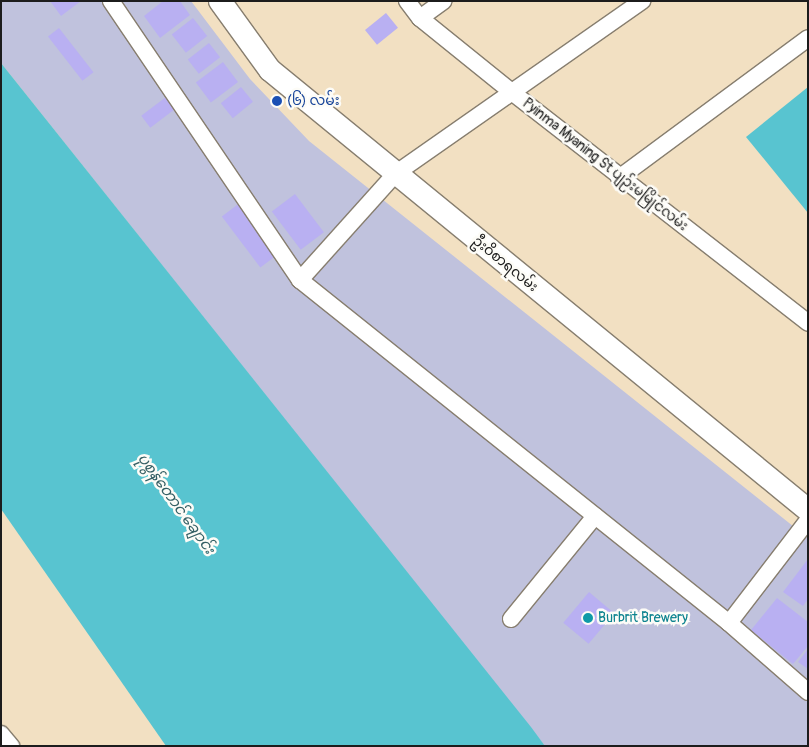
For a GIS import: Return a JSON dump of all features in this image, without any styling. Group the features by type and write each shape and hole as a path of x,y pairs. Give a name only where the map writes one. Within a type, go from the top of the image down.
{"main road":[{"name":"ဦးဝိစာရလမ်း","path":"220,1 270,70 808,510"}],"street":[{"path":"111,1 300,280 729,623 808,692"},
{"name":"Pyinma Myaning St ပျဉ်းမမြိုင်လမ်း","path":"407,1 420,18 513,93 808,323"},
{"path":"420,18 443,1"},
{"path":"300,280 395,174 642,1"},
{"path":"620,178 808,38"},
{"path":"511,619 595,516"},
{"path":"729,623 808,520"},
{"path":"1,734 11,746"}],"shaded area":[{"path":"1,1 191,1 250,79 309,141 808,538 808,746 545,746 1,63"}],"water":[{"name":"ပုစွန်တောင် ချောင်း","path":"1,63 545,746 166,746 1,509"},
{"path":"808,87 808,213 746,137"}],"building":[{"path":"50,1 81,1 61,16"},
{"path":"163,1 180,1 190,15 160,38 144,16"},
{"path":"386,13 398,28 377,45 365,30"},
{"path":"193,18 207,36 186,53 172,35"},
{"path":"59,28 93,72 82,81 48,37"},
{"path":"209,43 220,57 199,74 188,60"},
{"path":"223,62 238,82 211,102 196,82"},
{"path":"241,87 253,102 233,118 221,103"},
{"path":"170,94 179,106 150,128 141,116"},
{"path":"295,194 324,232 301,250 272,211"},
{"path":"241,202 280,253 260,268 222,216"},
{"path":"808,559 808,599 803,606 783,592"},
{"name":"Burbrit Brewery","path":"589,592 614,613 589,644 563,623"},
{"path":"777,598 808,622 808,646 793,664 751,630"},
{"path":"808,649 808,669 798,662"}],"place":[{"name":"(၆) လမ်း","path":"277,101"},
{"name":"Burbrit Brewery","path":"588,618"}]}
